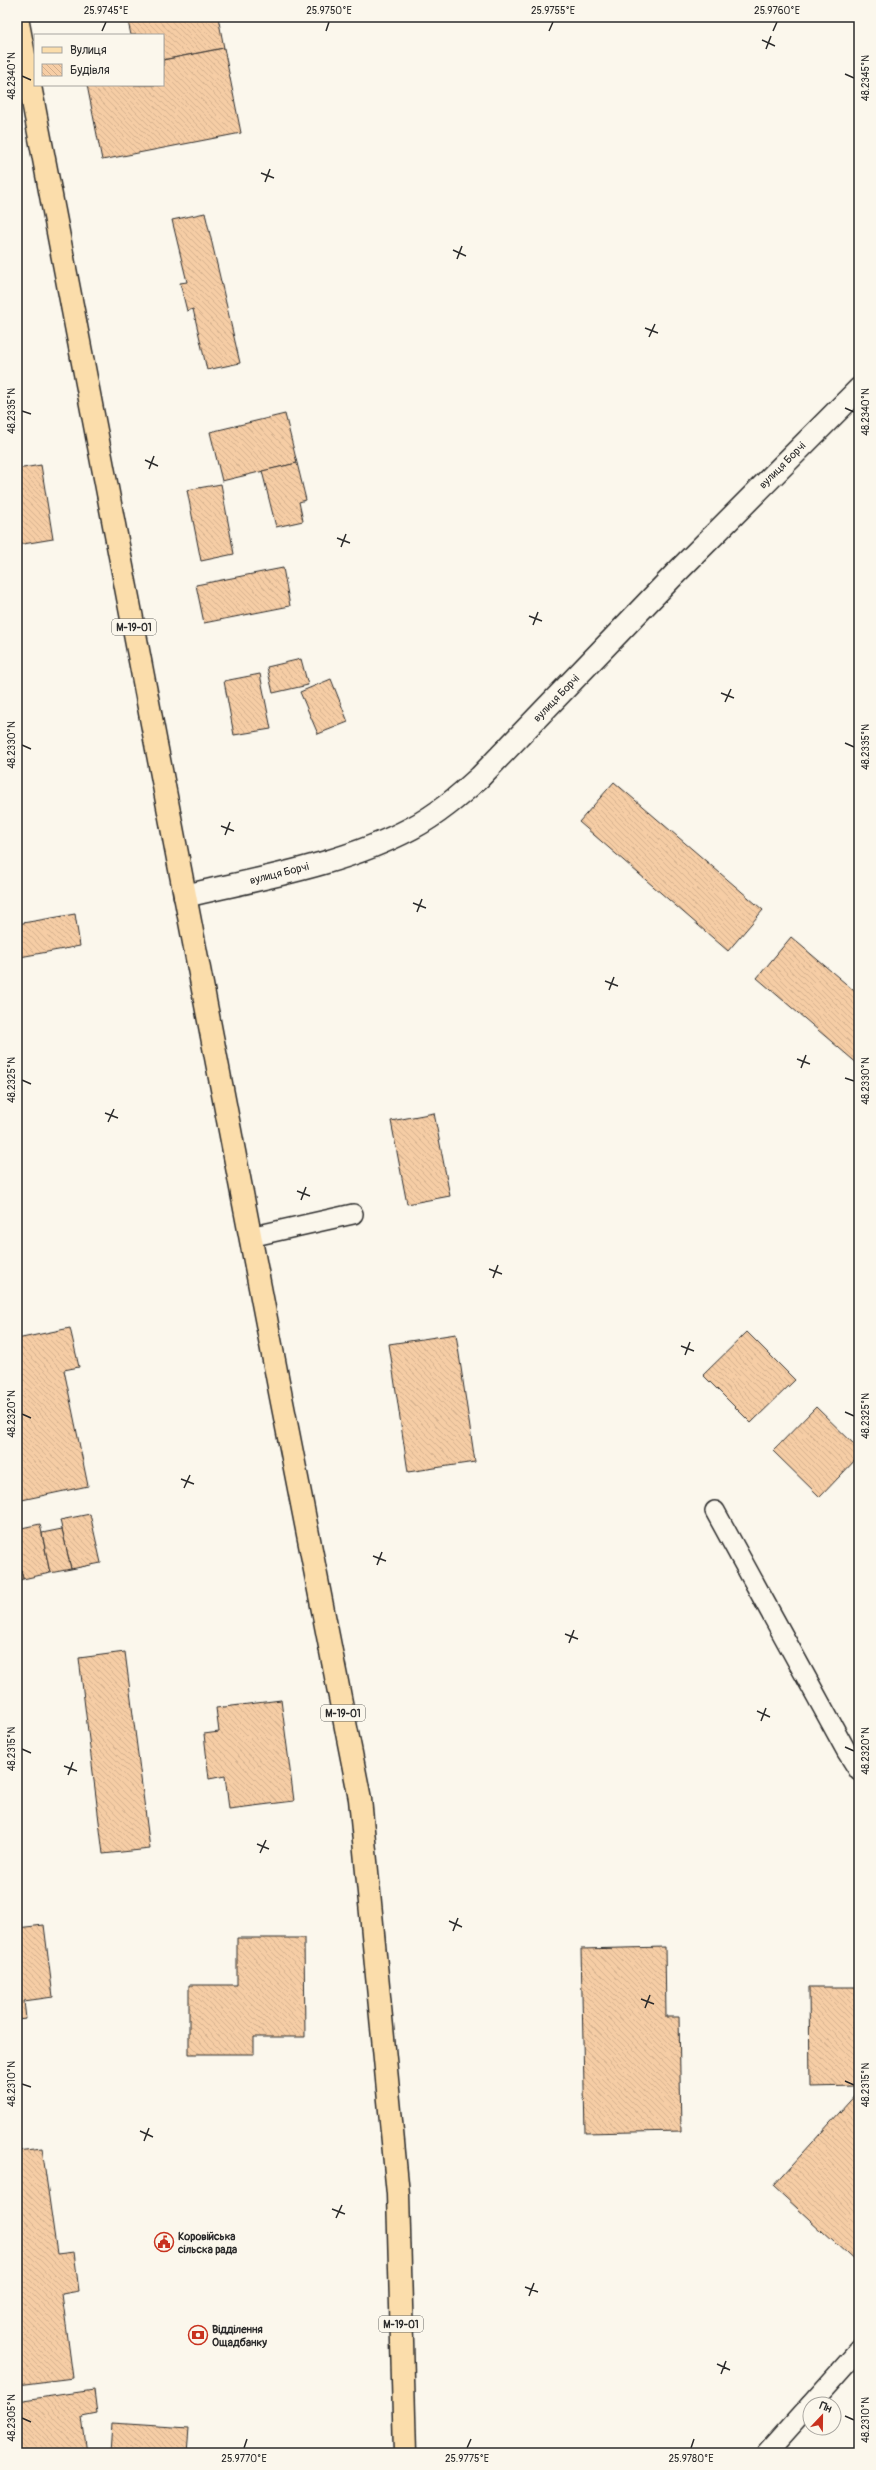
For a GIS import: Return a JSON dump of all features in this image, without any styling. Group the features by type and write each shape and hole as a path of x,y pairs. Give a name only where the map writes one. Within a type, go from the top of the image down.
{"main road":[{"name":"М-19-01","path":"17,18 250,1237 360,1799 398,2194 405,2453"}],"street":[{"name":"вулиця Борчі","path":"185,896 294,870 353,853 412,828 449,804 480,777 675,574 859,389"}],"lane":[{"path":"250,1237 353,1214"},
{"path":"715,1511 846,1752 859,1771"},
{"path":"817,2396 859,2350"},
{"path":"767,2453 802,2413"}],"building":[{"path":"127,17 218,17 224,48 164,60 164,34 131,34"},
{"path":"224,48 241,133 102,160 87,86 164,86 164,60"},
{"path":"205,213 240,363 207,370 193,309 187,311 180,283 187,282 172,220"},
{"path":"285,414 297,463 222,481 210,432"},
{"path":"297,463 306,500 299,502 303,521 276,527 262,471"},
{"path":"41,465 53,539 17,545 17,469"},
{"path":"221,484 234,554 201,561 187,490"},
{"path":"283,568 290,606 204,623 196,585"},
{"path":"301,659 308,685 273,693 267,667"},
{"path":"260,674 271,729 234,735 224,681"},
{"path":"331,679 348,722 318,734 300,692"},
{"path":"614,782 763,910 728,951 579,822"},
{"path":"75,914 80,946 20,957 17,924"},
{"path":"791,937 859,995 859,1065 757,978"},
{"path":"434,1113 450,1196 407,1204 391,1121"},
{"path":"70,1328 79,1367 64,1370 88,1486 17,1501 17,1339"},
{"path":"747,1332 795,1380 751,1423 703,1375"},
{"path":"456,1334 475,1462 408,1472 389,1344"},
{"path":"816,1407 859,1449 859,1456 820,1497 773,1451"},
{"path":"90,1514 101,1563 71,1569 60,1520"},
{"path":"40,1524 50,1573 23,1579 17,1552 17,1529"},
{"path":"62,1529 71,1569 50,1573 42,1533"},
{"path":"17,1552 23,1579 17,1581"},
{"path":"125,1652 150,1849 103,1854 79,1658"},
{"path":"281,1700 294,1801 229,1809 225,1776 209,1779 204,1734 219,1732 216,1708"},
{"path":"44,1925 53,1997 24,2001 26,2019 17,2020 17,1928"},
{"path":"237,1938 304,1938 305,2037 254,2037 254,2054 189,2054 189,1985 237,1985"},
{"path":"665,1947 666,2017 679,2017 681,2131 585,2133 581,1949"},
{"path":"809,1987 856,1987 856,2086 810,2087"},
{"path":"859,2091 859,2265 773,2186"},
{"path":"42,2148 57,2254 74,2252 79,2291 62,2294 73,2378 17,2385 17,2151"},
{"path":"94,2390 97,2414 82,2417 87,2453 17,2453 17,2401"},
{"path":"112,2423 189,2428 187,2453 110,2453"}],"place":[{"name":"Коровійська сільска рада","path":"164,2242"},
{"name":"Відділення Ощадбанку","path":"198,2335"}]}
